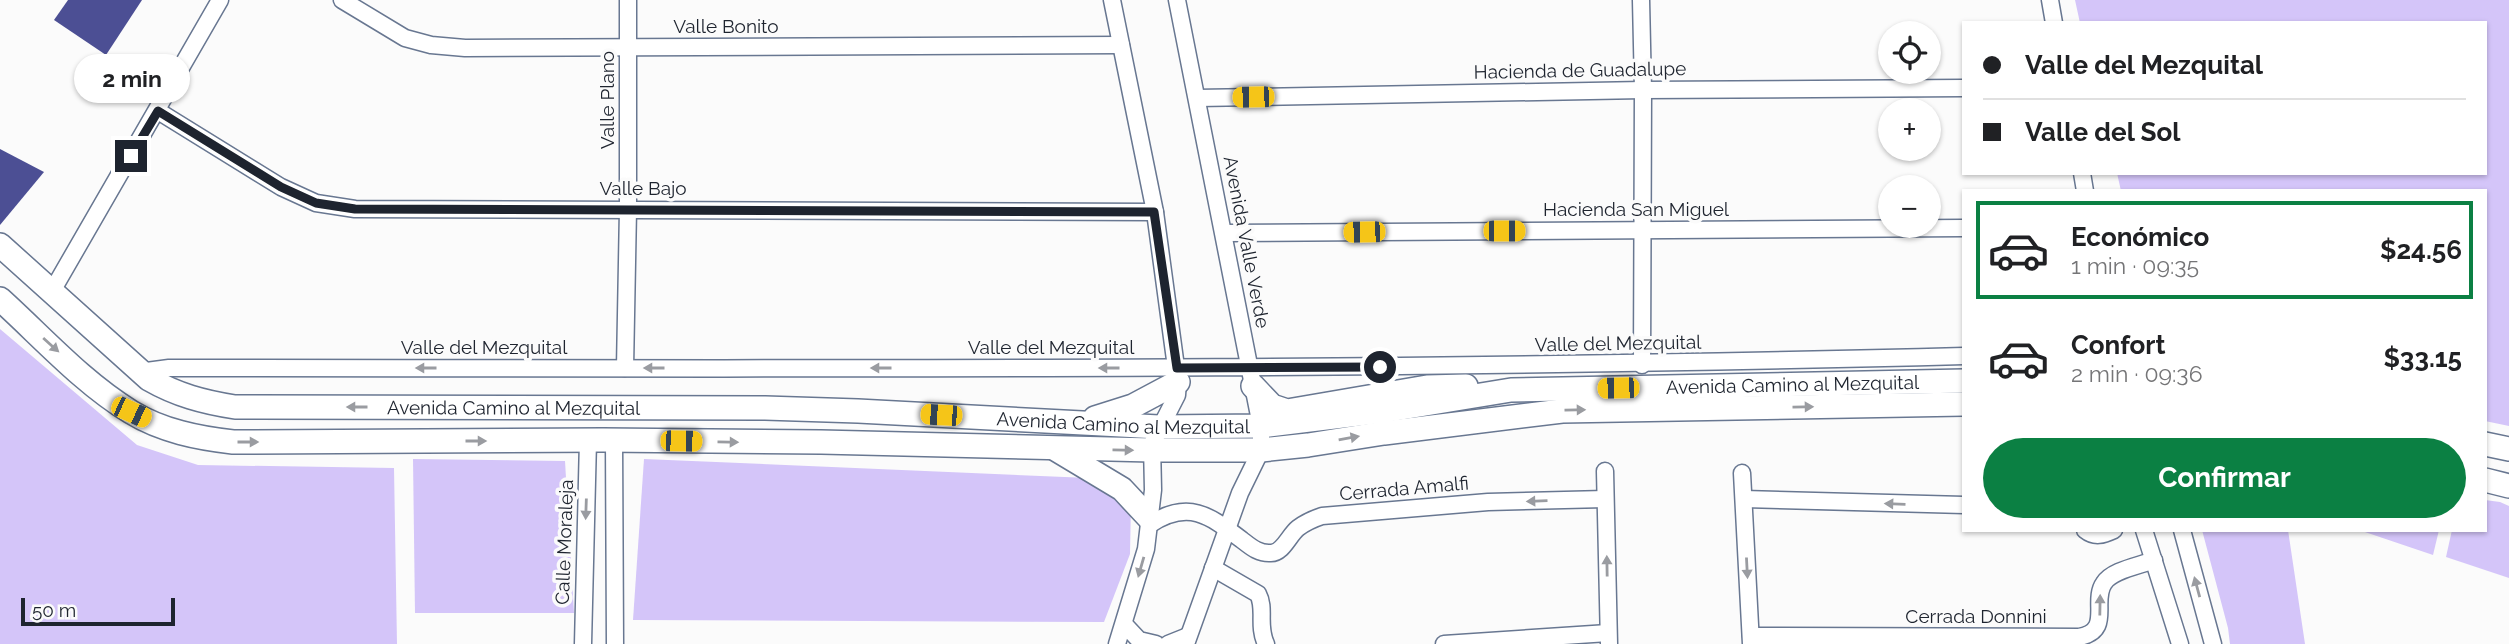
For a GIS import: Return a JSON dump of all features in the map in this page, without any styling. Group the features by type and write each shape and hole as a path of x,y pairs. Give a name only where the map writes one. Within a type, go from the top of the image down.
{"main road":[{"name":"Avenida Camino al Mezquital","path":"0,245 139,372 173,392 198,401 235,407 572,407 858,411 1063,424 1261,426 1383,411 1511,390 1962,381"},
{"name":"Avenida Camino al Mezquital","path":"0,299 97,387 131,412 162,427 197,438 233,442 614,440 821,442 1054,449 1261,450 1562,411 1962,404"},
{"path":"1063,424 1112,414 1150,398 1178,375"},
{"path":"1251,377 1272,406 1287,411 1427,387 1460,386 1511,390"},
{"path":"572,407 602,416 630,409"},
{"path":"588,440 592,428 602,416"},
{"path":"602,416 612,429 614,440"},
{"path":"2487,444 2509,449"},
{"path":"1054,449 1122,489 1150,522"},
{"path":"2487,480 2509,486"}],"street":[{"path":"51,293 220,0"},
{"name":"Valle Bonito","path":"342,0 405,38 431,45 465,48 1121,45"},
{"name":"Valle Plano","path":"625,368 628,0"},
{"path":"1112,0 1154,212 1178,375 1177,395 1159,427 1152,450 1150,522 1146,549 1117,644"},
{"name":"Avenida Valle Verde","path":"1168,644 1187,640 1240,493 1261,450 1261,426 1177,0"},
{"path":"1641,0 1642,365"},
{"path":"2050,0 2054,21"},
{"name":"Hacienda de Guadalupe","path":"1197,98 1643,90 1962,88"},
{"name":"Valle Bajo","path":"158,111 281,187 316,203 355,209 1154,212"},
{"name":"Hacienda San Miguel","path":"1224,233 1962,228"},
{"name":"Valle del Mezquital","path":"139,372 169,368 625,368 1251,377 1962,356"},
{"name":"Calle Moraleja","path":"583,644 588,440"},
{"path":"614,440 615,644"},
{"path":"1444,644 1608,639 1605,471"},
{"name":"Cerrada Donnini","path":"1742,473 1751,640 2086,636 2099,623 2102,585 2108,579 2154,560"},
{"name":"Cerrada Amalfi","path":"1227,529 1254,550 1269,554 1281,549 1294,531 1306,522 1322,516 1488,502 1605,499"},
{"path":"1744,499 1962,505"},
{"path":"1150,522 1181,511 1207,515 1227,529"},
{"path":"2088,532 2101,536 2110,532"},
{"path":"2145,532 2180,644"},
{"path":"2183,532 2213,644"},
{"path":"1213,568 1258,594 1262,607 1261,630 1266,644"},
{"path":"583,587 615,588"},
{"path":"1124,624 1139,640 1156,644"}],"shaded area":[{"path":"2075,0 2509,0 2509,426 2487,421 2487,189 2121,189 2117,175 2487,175 2487,21 2080,21"},
{"path":"0,329 137,445 198,465 394,468 397,644 0,644"},
{"path":"413,459 565,461 574,613 415,613"},
{"path":"644,459 1089,478 1131,502 1130,554 1104,622 633,620"},
{"path":"2487,500 2509,506 2509,578 2446,557 2452,532 2487,532"},
{"path":"2203,532 2288,532 2305,644 2230,644"},
{"path":"2365,532 2439,532 2433,555"}],"building":[{"path":"68,0 142,0 106,55 54,20"},
{"path":"0,149 44,172 0,225"}],"route":[{"path":"131,156 158,111 281,187 316,203 355,209 1154,212 1177,368 1380,367"}]}
